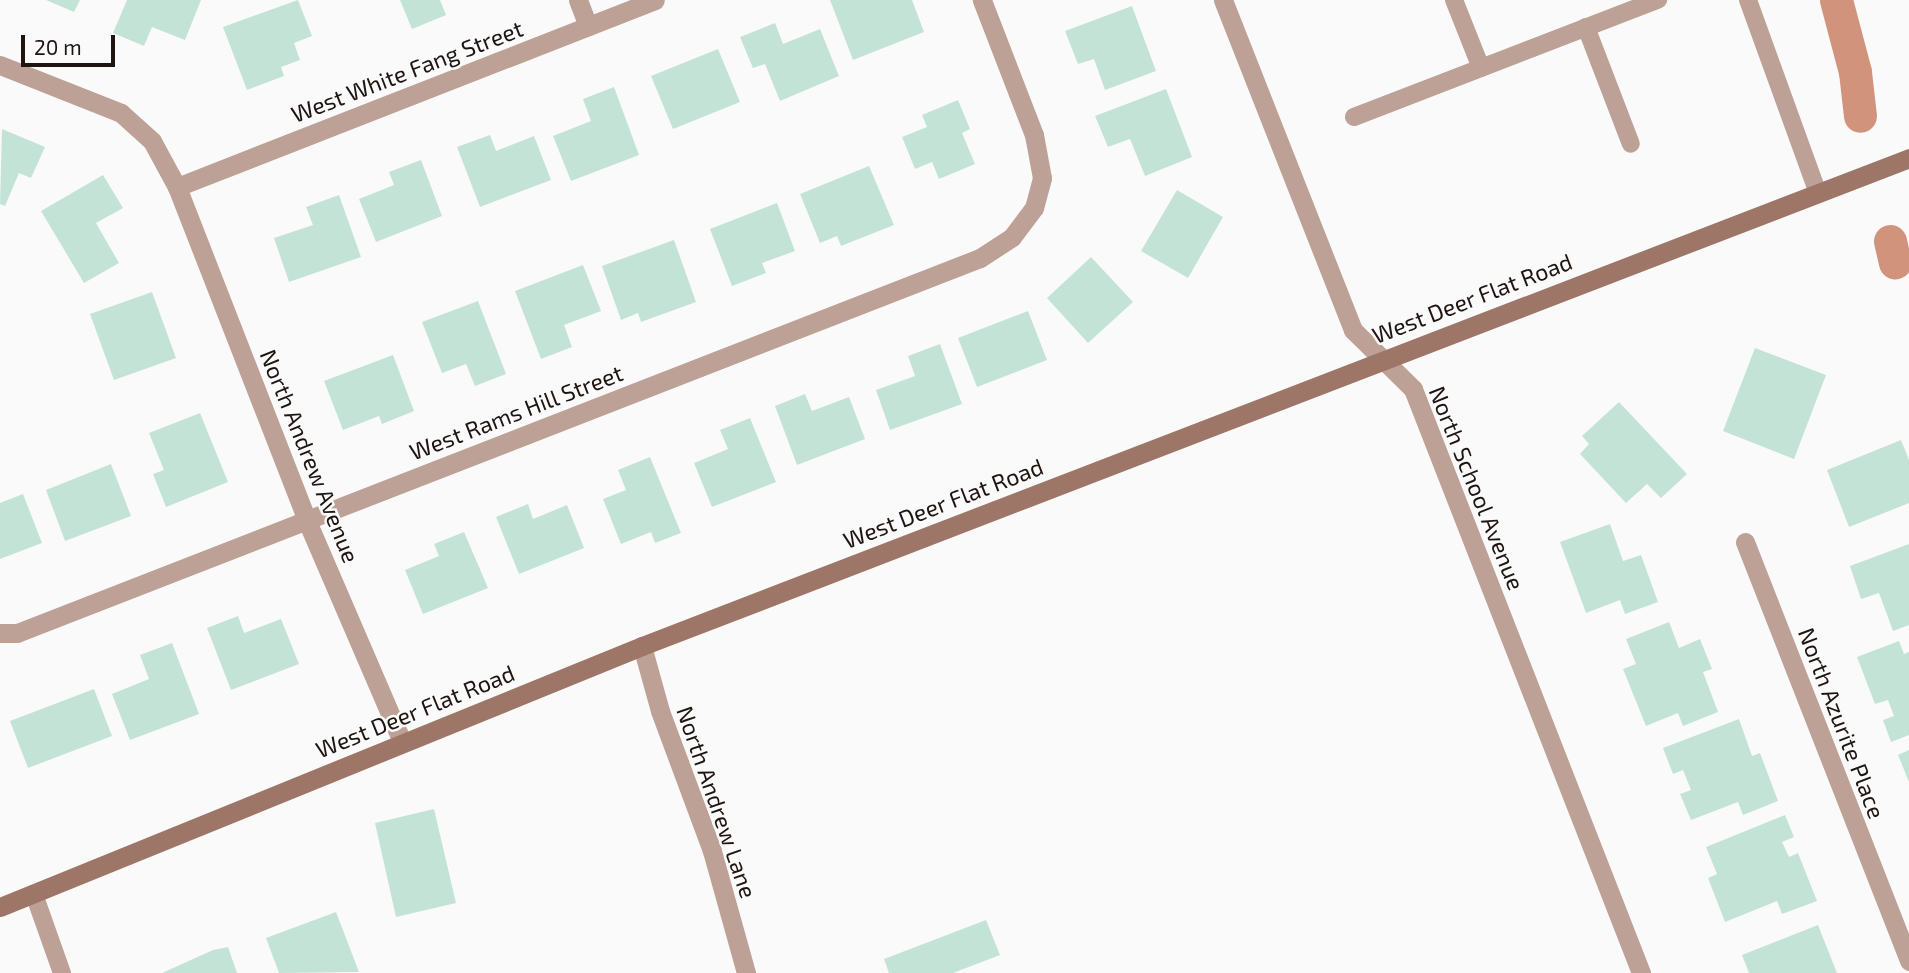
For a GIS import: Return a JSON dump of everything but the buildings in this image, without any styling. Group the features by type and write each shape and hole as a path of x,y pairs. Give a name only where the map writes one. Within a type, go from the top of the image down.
{"main road":[{"name":"West Deer Flat Road","path":"0,907 642,646 1381,358 1909,158"}],"street":[{"path":"578,0 588,26"},
{"name":"West White Fang Street","path":"177,187 655,0"},
{"name":"West Rams Hill Street","path":"0,633 17,633 981,258 1012,237 1034,208 1042,178 1034,135 982,0"},
{"name":"North School Avenue","path":"1223,0 1353,330 1413,389 1641,973"},
{"name":"North Andrew Avenue","path":"0,65 121,113 152,141 177,187 307,521 402,742"},
{"name":"North Azurite Place","path":"1745,542 1909,961"},
{"name":"North Andrew Lane","path":"642,646 660,711 712,851 746,973"}],"lane":[{"path":"1454,0 1481,68"},
{"path":"1354,117 1658,0"},
{"path":"1748,0 1818,193"},
{"path":"1586,27 1631,144"},
{"path":"34,894 62,973"}],"waterway":[{"path":"1836,0 1855,72 1860,116"},
{"path":"1890,241 1895,262"}]}
